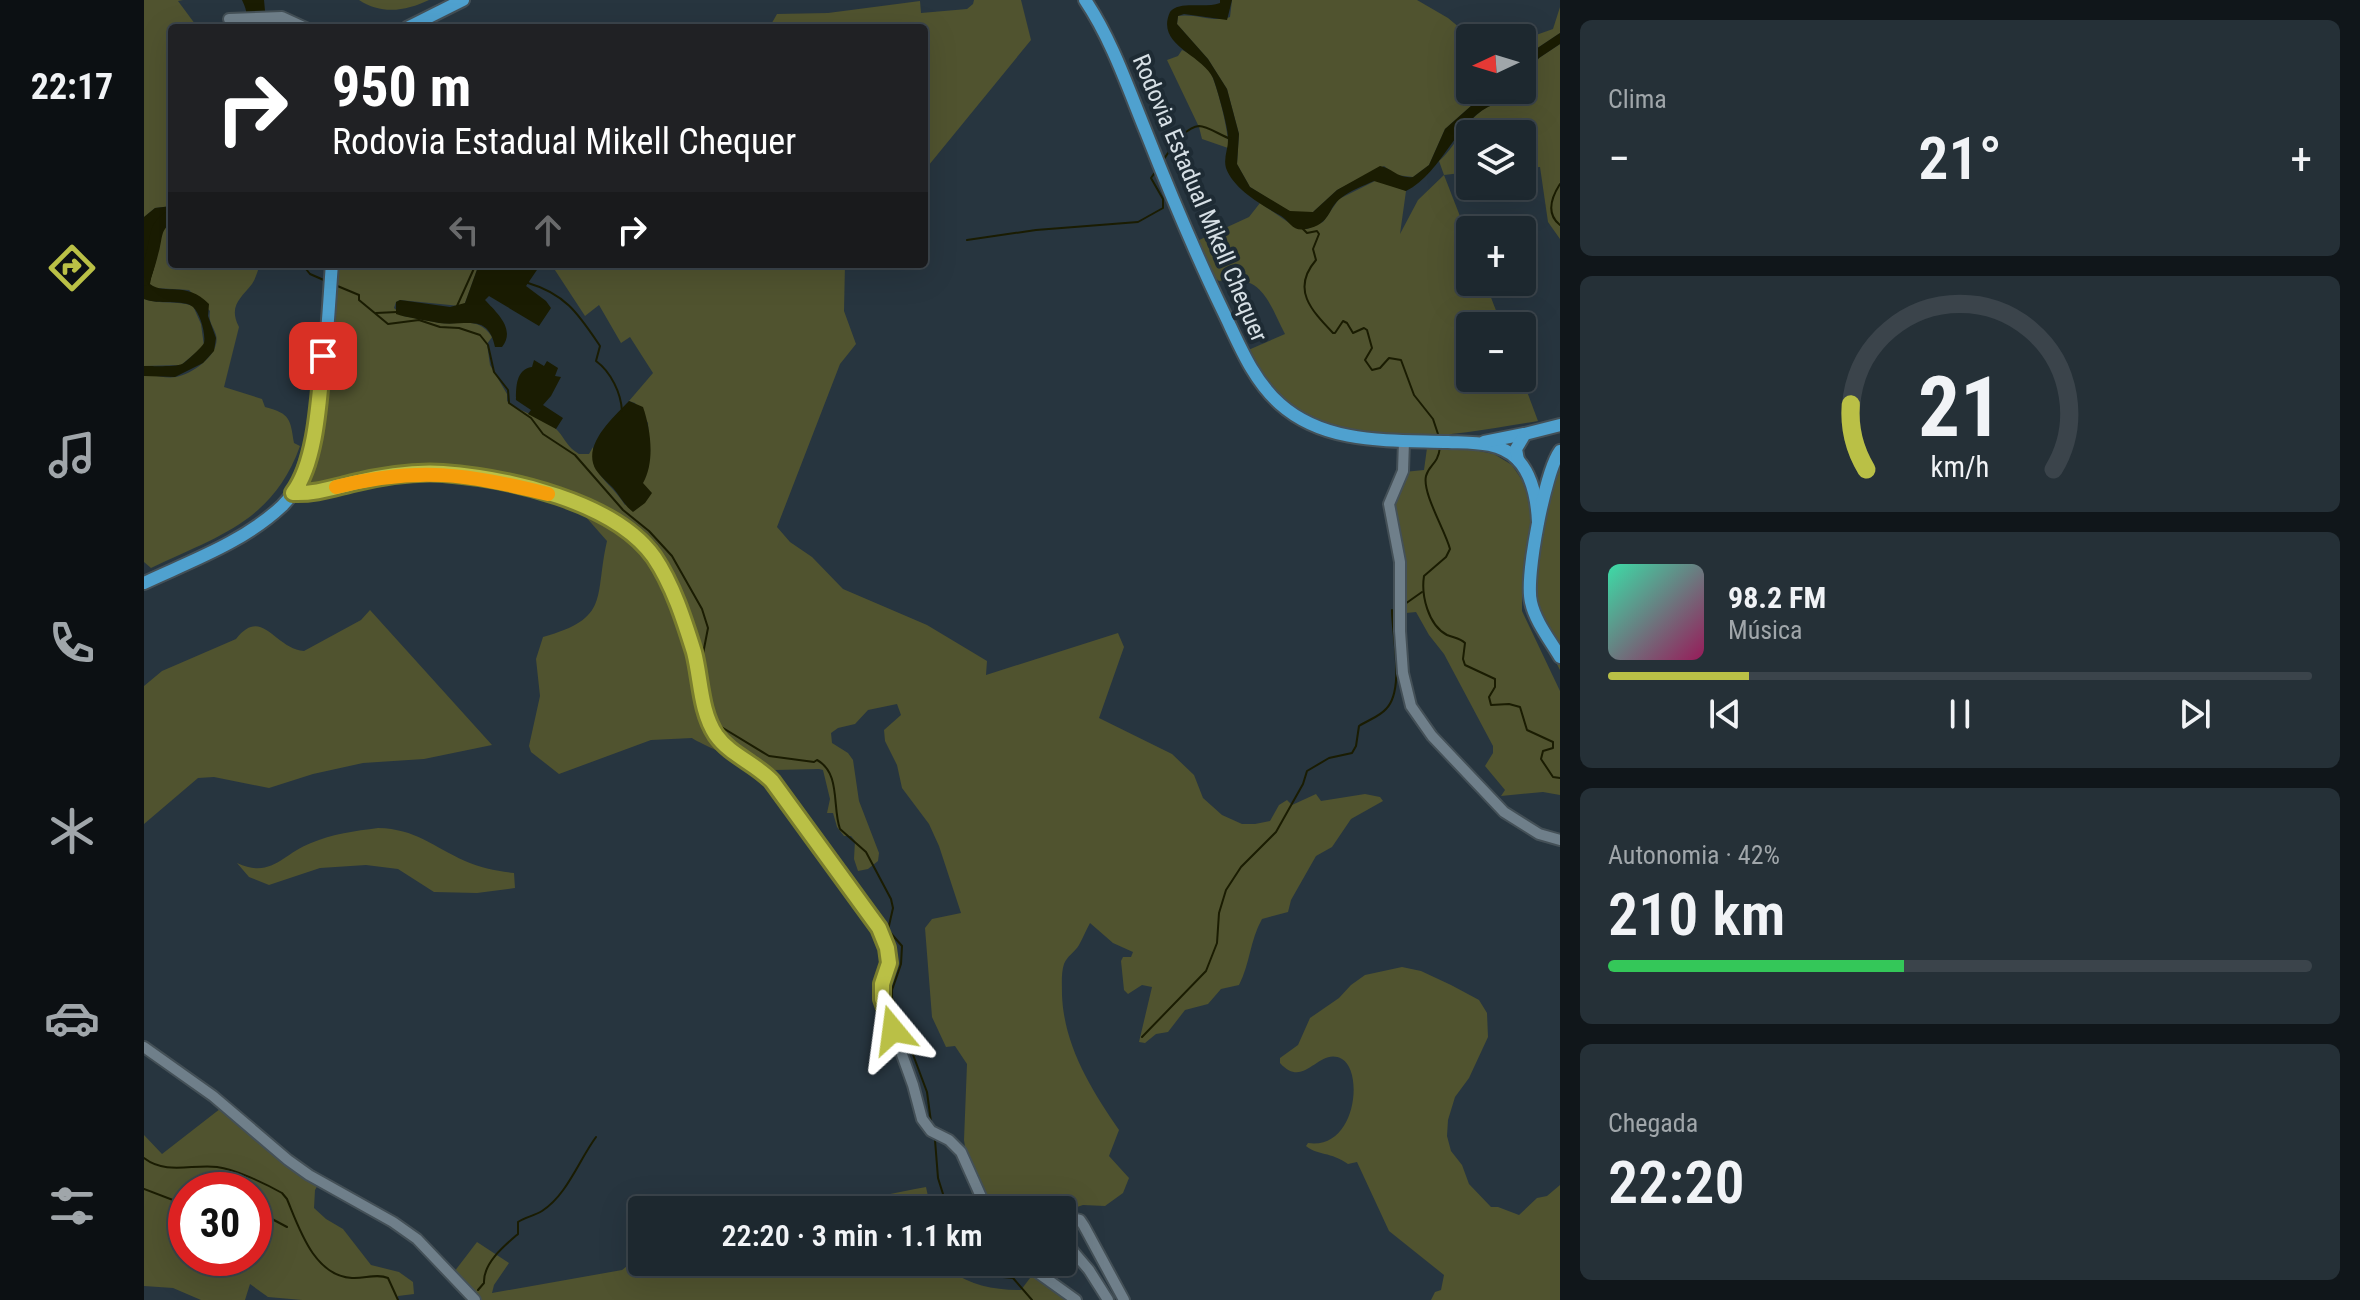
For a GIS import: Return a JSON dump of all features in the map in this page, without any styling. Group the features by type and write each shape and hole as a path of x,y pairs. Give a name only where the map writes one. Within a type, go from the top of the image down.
{"main road":[{"path":"415,24 463,0"},
{"name":"Rodovia Estadual Mikell Chequer","path":"1085,0 1110,45 1212,288 1260,382 1283,407 1305,422 1347,436 1476,443"},
{"path":"144,583 247,533 284,505 293,493 310,451 321,381 332,268"},
{"path":"1476,443 1560,425"},
{"path":"1531,432 1547,434 1554,442 1556,456 1543,492 1530,584 1531,601 1560,657"},
{"path":"1531,432 1516,449 1533,487 1538,522"},
{"path":"1476,443 1498,447 1538,471 1556,456"}],"street":[{"path":"229,19 282,17 297,24"},
{"path":"1404,441 1402,477 1389,504 1400,562 1403,673 1411,706 1432,736 1504,812 1539,834 1560,840"},
{"path":"293,493 314,493 381,477 445,473 501,483 583,504 627,529 644,545 670,586 693,652 703,702 718,738 772,781 879,928 889,963 882,984 882,999 922,1119 931,1131 954,1143 967,1162 981,1196"},
{"path":"144,1047 213,1096 309,1175 417,1239 475,1300"},
{"path":"1108,1300 1072,1250 1065,1226 1071,1218 1080,1220 1084,1226 1124,1300"},
{"path":"1043,1276 1076,1300"}],"shaded area":[{"path":"144,0 183,0 178,1 195,24 168,24 168,206 155,208 144,217"},
{"path":"242,0 264,0 265,24 245,24"},
{"path":"359,0 429,0 394,10 376,8"},
{"path":"974,0 1021,0 1031,40 928,166 928,24 771,24 777,14 828,13 920,1 921,13 967,9"},
{"path":"1220,0 1232,0 1227,20 1184,14 1178,16 1177,24 1208,59 1227,89 1239,134 1237,164 1250,187 1290,211 1313,212 1337,190 1380,166 1413,177 1429,165 1445,129 1473,104 1495,104 1471,120 1456,120 1456,137 1419,183 1406,191 1374,181 1341,198 1325,220 1314,227 1298,229 1249,196 1230,176 1225,164 1228,132 1213,78 1169,33 1167,23 1174,8 1220,3"},
{"path":"1232,0 1417,0 1456,25 1456,104 1473,104 1445,129 1429,165 1413,177 1396,175 1384,166 1337,190 1313,212 1290,212 1250,187 1237,164 1239,134 1227,89 1208,59 1177,24 1178,16 1230,17"},
{"path":"1560,7 1560,33 1536,49 1536,35 1553,29"},
{"path":"1560,33 1560,44 1536,62 1536,49"},
{"path":"1560,44 1560,239 1548,222 1540,167 1536,167 1536,120 1472,120 1495,104 1536,104 1536,62"},
{"path":"1182,50 1202,62 1211,74 1225,120 1228,148 1202,139 1167,60 1178,56"},
{"path":"1456,142 1456,174 1444,175 1439,161"},
{"path":"1444,175 1460,216 1456,216 1456,296 1490,296 1497,312 1456,312 1456,392 1527,392 1538,421 1404,437 1369,435 1337,428 1306,415 1274,391 1246,351 1285,334 1268,301 1262,292 1245,281 1219,281 1214,277 1197,241 1249,217 1260,203 1298,229 1307,229 1323,222 1339,199 1377,180 1406,191 1400,234 1418,200"},
{"path":"168,206 168,223 161,227 156,236 156,259 150,284 162,289 192,292 209,304 208,316 216,338 214,351 203,363 175,377 144,376 144,366 182,364 204,343 204,334 193,307 184,303 144,299 144,217 155,208"},
{"path":"166,224 168,268 258,268 235,308 239,327 224,387 262,399 265,407 285,415 294,443 300,446 289,472 275,493 258,510 220,535 151,568 144,562 144,376 172,377 190,372 210,356 216,342 210,311 189,290 156,288 149,284 157,236"},
{"path":"331,268 478,268 465,303 460,306 400,300 394,308 403,316 440,323 475,324 487,330 492,337 487,344 490,365 507,394 507,401 553,426 579,454 589,454 593,447 599,473 625,505 643,483 649,439 648,423 635,403 629,401 653,373 630,337 621,343 599,305 585,316 554,268 845,268 844,311 856,344 840,364 777,527 790,542 812,557 843,589 927,625 987,661 986,675 1118,633 1124,647 1099,718 1172,754 1194,775 1203,798 1222,815 1242,824 1270,821 1279,805 1287,800 1292,805 1316,794 1321,801 1365,794 1380,797 1383,801 1351,819 1332,847 1316,856 1291,900 1288,912 1262,919 1239,985 1221,989 1208,1004 1185,1010 1168,1032 1156,1034 1145,1043 1139,1042 1152,987 1142,985 1128,994 1124,990 1121,961 1123,957 1131,957 1133,952 1113,943 1090,923 1062,971 1064,1014 1081,1066 1119,1130 1109,1156 1129,1178 1123,1193 1105,1206 1076,1207 1076,1196 972,1196 964,1140 967,1064 955,1046 946,1047 932,1017 925,928 932,919 961,913 939,846 929,824 902,788 897,765 885,741 884,730 901,715 897,704 868,710 855,724 831,733 832,743 853,760 859,801 879,853 878,861 868,869 858,871 854,859 855,841 851,836 844,836 837,827 833,813 827,813 830,799 823,770 775,770 761,764 757,756 724,749 724,753 692,738 651,740 559,774 531,752 529,746 540,696 536,659 543,637 565,630 590,613 599,591 607,541 570,499 433,469 360,471 339,480 304,483 299,479 306,464"},
{"path":"478,268 538,268 526,286 551,308 539,326 489,296 485,300 506,328 506,340 502,347 495,347 492,336 481,325 439,323 396,314 396,302 400,300 450,307 465,303"},
{"path":"144,299 193,306 201,324 204,346 181,365 144,366"},
{"path":"534,360 544,366 547,361 558,368 555,376 561,377 543,405 563,418 556,429 528,414 531,410 516,400 520,375 532,367"},
{"path":"629,401 643,407 648,426 649,466 643,483 652,493 633,512 592,461 601,432"},
{"path":"1427,448 1469,449 1494,454 1512,465 1526,486 1533,508 1532,537 1522,586 1522,611 1560,691 1560,795 1543,792 1501,796 1505,790 1485,766 1493,753 1493,746 1444,654 1416,612 1396,614 1396,564 1387,509 1404,472 1424,470"},
{"path":"1560,460 1560,670 1531,614 1535,564 1551,485"},
{"path":"370,610 492,745 424,759 363,763 269,788 214,777 198,778 144,824 144,686 162,671 236,639 254,626 261,627 294,649 304,651 361,620"},
{"path":"378,828 403,831 471,863 514,873 515,888 477,893 434,892 398,869 366,865 320,868 269,885 249,877 237,863 249,867 268,867 319,840"},
{"path":"1402,967 1421,971 1479,1000 1487,1013 1488,1037 1469,1078 1455,1097 1447,1136 1451,1151 1462,1165 1469,1184 1491,1207 1519,1215 1537,1198 1547,1196 1560,1185 1560,1300 1431,1300 1435,1292 1441,1290 1444,1275 1389,1231 1357,1162 1348,1164 1306,1146 1337,1135 1346,1123 1354,1093 1353,1079 1342,1059 1326,1058 1297,1072 1280,1063 1280,1058 1298,1045 1310,1018 1339,998 1351,985 1365,975"},
{"path":"225,1105 321,1180 315,1190 314,1208 343,1229 371,1265 399,1272 413,1282 414,1294 398,1296 397,1300 302,1300 268,1297 250,1284 245,1300 201,1300 173,1288 144,1286 144,1135 162,1154"},
{"path":"926,1187 928,1196 880,1196"},
{"path":"477,1242 509,1263 492,1293 622,1270 628,1265 628,1276 958,1276 988,1287 1010,1290 1021,1290 1032,1276 1044,1276 1077,1300 474,1300 454,1272"}],"waterway":[{"path":"1164,159 1179,139 1194,127 1206,128 1231,139"},
{"path":"967,240 1036,230 1138,222 1163,208 1163,199 1151,178 1156,171"},
{"path":"1560,184 1551,206 1553,216 1560,225"},
{"path":"144,280 158,228 168,218"},
{"path":"1303,229 1307,233 1317,231 1319,234 1313,249 1316,260 1305,280 1311,307 1333,333 1343,321 1353,333 1364,328 1367,330 1372,348 1365,360 1372,370 1380,368 1389,358 1401,360 1414,395 1433,419 1439,437"},
{"path":"305,268 310,274 326,281"},
{"path":"457,306 474,268"},
{"path":"528,283 562,300 585,325 600,346 596,361 614,383 622,411"},
{"path":"335,285 359,295 359,300 388,324 419,320 480,335 488,345 494,372 508,390 509,403 531,418 543,434 575,455 623,510 649,531 672,556 702,609 708,628 702,659 710,710 718,725 769,756 817,760 830,773 840,829 866,852 891,899 893,908 888,930 902,946 901,964 892,998 911,1033 912,1052 927,1092 931,1122"},
{"path":"376,313 397,312"},
{"path":"1440,447 1427,472 1426,483 1450,549 1446,557 1424,576 1427,609 1440,630 1465,643 1465,665 1495,679 1495,687 1489,697 1491,705 1520,707 1527,730 1553,742 1553,748 1543,751 1541,759 1553,777 1560,778"},
{"path":"1405,604 1422,592"},
{"path":"1142,1037 1206,971 1217,943 1219,913 1226,890 1241,867 1276,832 1307,771 1329,758 1352,753 1359,726 1383,712 1392,700 1396,676 1392,610"},
{"path":"478,1290 484,1283 491,1262 518,1234 518,1222 542,1211 559,1196 596,1137"},
{"path":"935,1140 938,1178 944,1196"},
{"path":"144,1158 170,1168 224,1168 282,1193 318,1260 339,1275 388,1278 398,1300"},
{"path":"144,1189 168,1198"},
{"path":"272,1219 287,1227"},
{"path":"993,1276 1013,1278 1032,1300"}],"slow traffic":[{"path":"336,487 381,477 445,473 548,494"}],"route":[{"path":"323,356 310,451 299,485 293,493 314,493 381,477 445,473 501,483 583,504 627,529 644,545 670,586 693,652 703,702 718,738 772,781 879,928 889,963 881,993 893,1030"}]}
